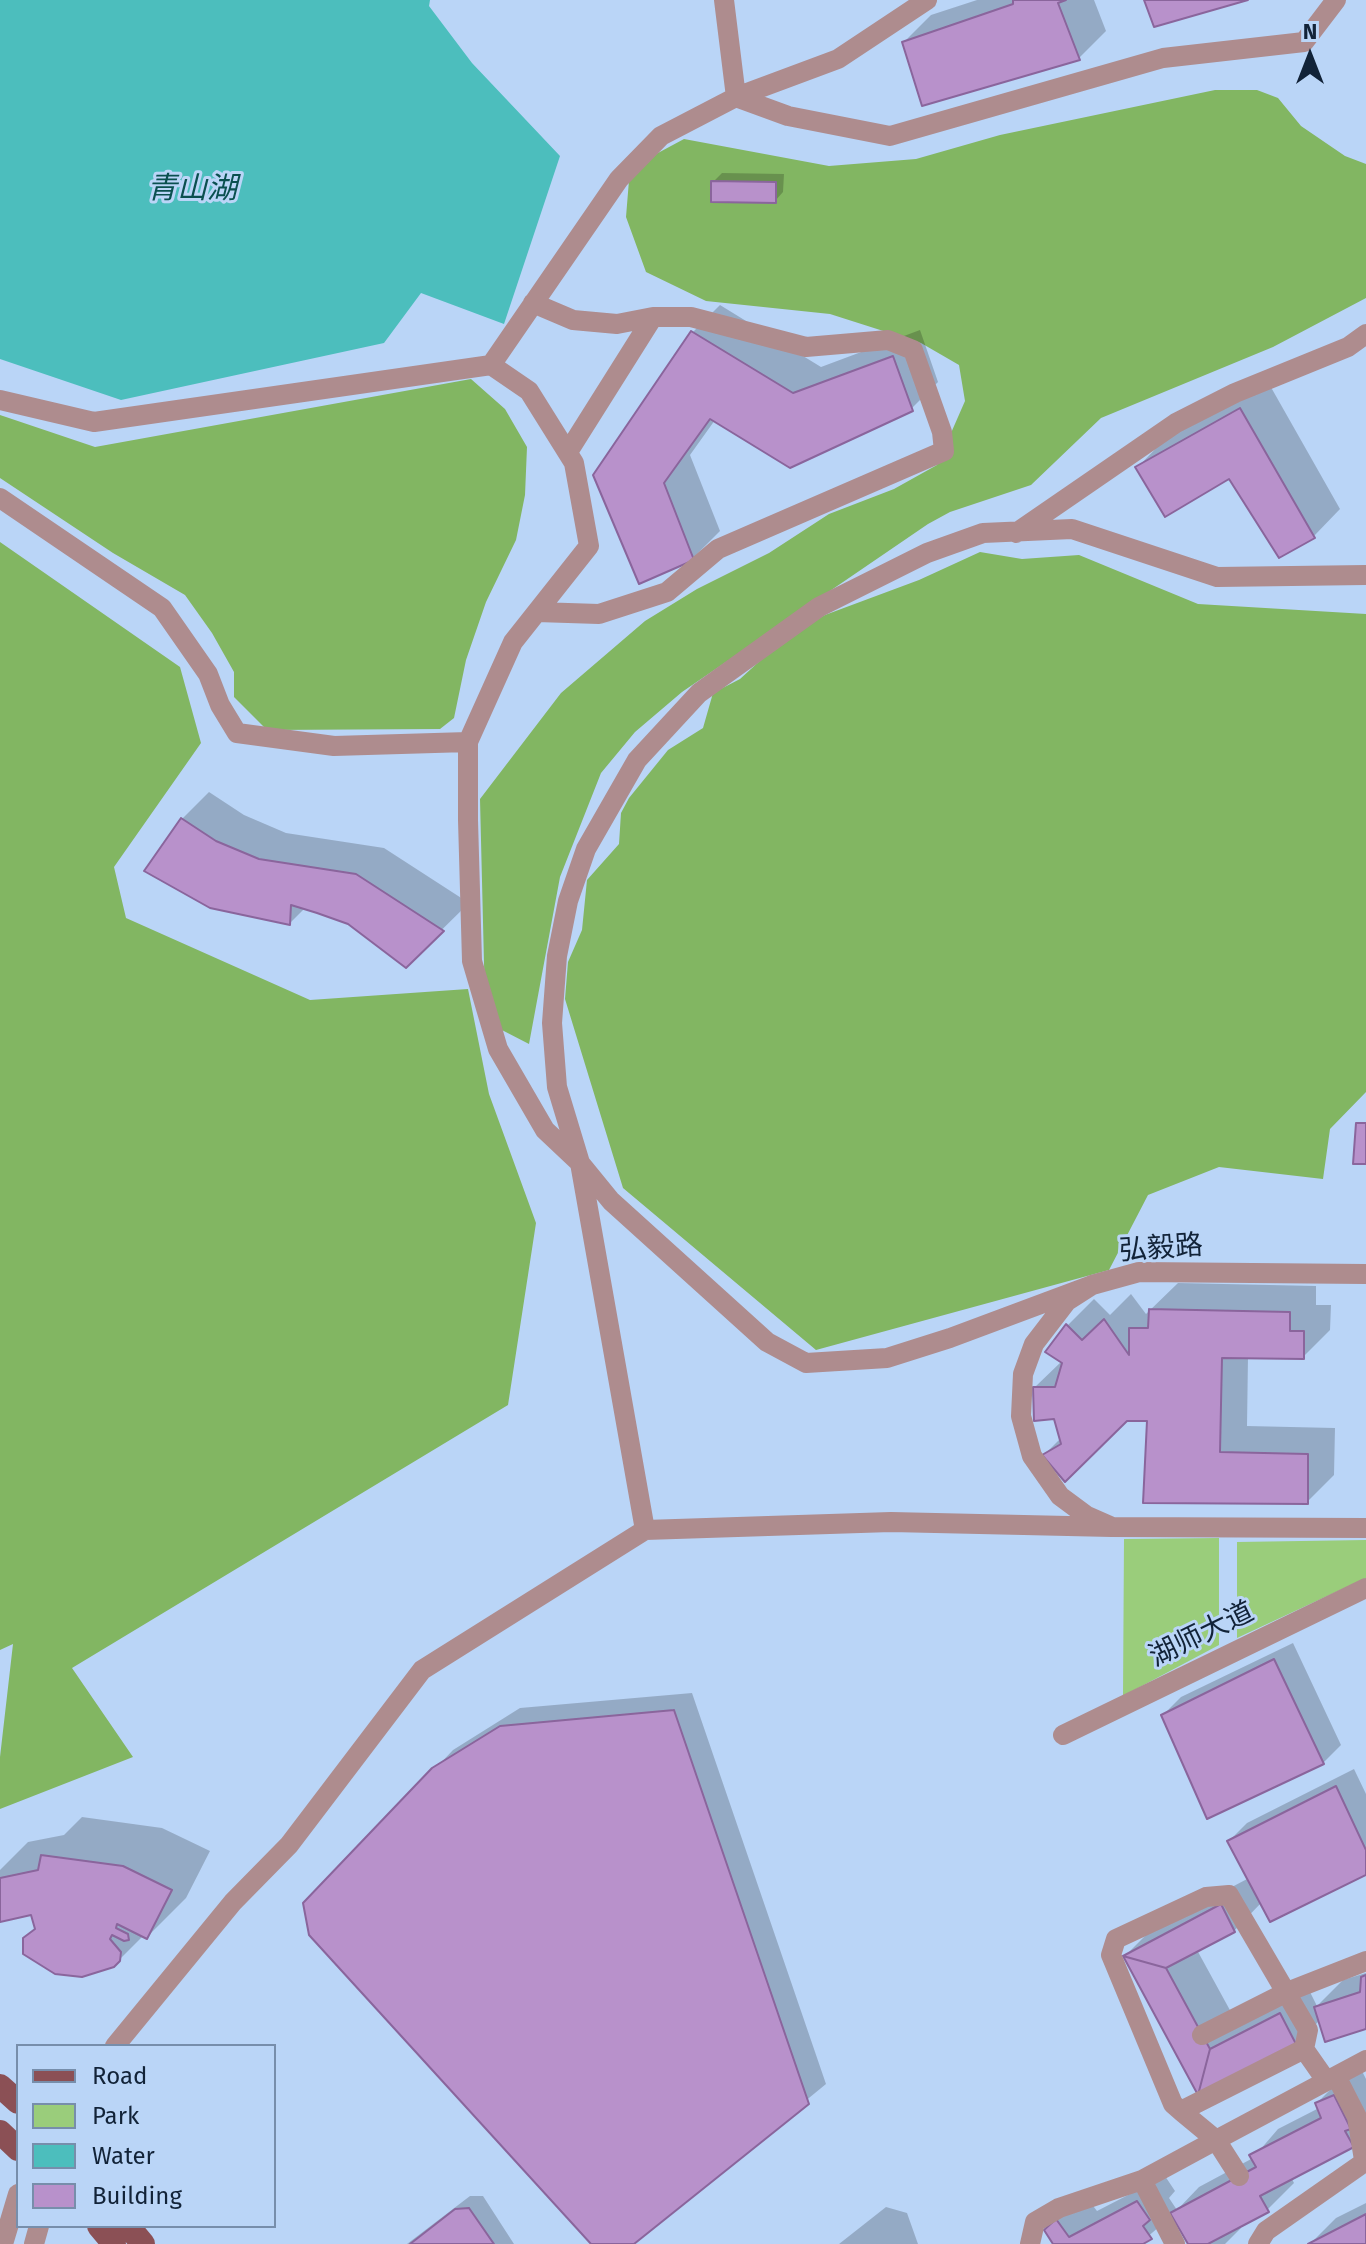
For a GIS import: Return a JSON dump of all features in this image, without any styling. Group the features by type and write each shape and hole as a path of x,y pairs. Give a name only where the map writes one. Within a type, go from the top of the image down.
{"main road":[{"path":"0,2086 16,2100"},
{"path":"0,2132 16,2147"},
{"path":"101,2228 114,2244"},
{"path":"130,2228 143,2244"}],"street":[{"path":"724,0 736,97"},
{"path":"491,365 619,179 661,136 736,97 838,59 927,0"},
{"path":"736,97 788,116 890,136 1163,58 1304,42 1336,0"},
{"path":"533,303 573,320 617,324 653,317 691,317 806,347 888,340 913,350 942,432 944,451 718,549 667,592 599,614 537,612"},
{"path":"568,452 653,317"},
{"path":"1016,533 1176,423 1235,393 1348,347 1366,334"},
{"path":"0,400 94,422 491,365 529,391 574,463 589,546 513,642 468,742 472,961 498,1049 545,1130 580,1163 611,1201 767,1342 806,1363 887,1358 1009,1318 1092,1285"},
{"path":"0,498 162,608 208,674 220,705 237,733 334,746 468,742"},
{"path":"645,1530 580,1163 557,1087 552,1023 557,956 568,901 586,849 637,760 699,693 819,607 927,553 983,533 1072,529 1217,577 1366,575"},
{"name":"弘毅路","path":"1366,1274 1139,1272 1092,1285 1067,1301 1034,1344 1023,1374 1021,1416 1032,1456 1060,1496 1087,1516 1112,1527 1366,1528"},
{"path":"117,2044 233,1902 289,1845 422,1670 645,1530 891,1522 1112,1527"},
{"name":"湖师大道","path":"1063,1735 1366,1588"},
{"path":"1239,2176 1216,2140 1173,2104 1111,1955 1116,1939 1206,1897 1229,1895 1308,2030 1304,2049"},
{"path":"1202,2035 1287,1992 1366,1961"},
{"path":"1258,2244 1266,2231 1365,2161 1357,2117 1330,2078 1304,2049"},
{"path":"1181,2111 1304,2049"},
{"path":"1030,2244 1035,2222 1059,2208 1142,2180 1366,2060"},
{"path":"1142,2180 1175,2244"},
{"path":"3,2244 16,2201"}],"green space":[{"path":"1219,1538 1219,1645 1123,1696 1124,1539"},
{"path":"1366,1540 1366,1578 1237,1638 1237,1542"}],"shaded area":[{"path":"1215,90 1257,90 1278,98 1301,126 1345,156 1366,164 1366,298 1273,347 1101,418 1031,485 950,512 928,524 682,692 635,732 601,773 560,877 529,1044 498,1028 485,1004 480,799 561,693 645,621 697,589 769,553 829,514 894,489 937,465 965,401 959,365 921,343 830,314 706,301 646,272 626,217 630,168 684,139 829,166 916,159 1000,135"},
{"path":"471,379 505,409 527,447 525,495 516,540 486,602 466,660 454,718 440,729 267,730 234,697 234,672 185,595 113,553 0,478 0,415 95,447"},
{"path":"0,542 180,667 201,743 114,867 126,918 310,1000 468,989 489,1094 536,1223 508,1405 72,1668 133,1757 0,1809 0,1757 13,1644 0,1650"},
{"path":"980,552 1022,559 1079,555 1198,604 1366,614 1366,1092 1330,1129 1323,1179 1219,1167 1148,1195 1109,1270 816,1350 623,1188 565,999 568,962 582,930 587,880 619,844 621,813 629,798 668,750 703,728 713,693 740,679 786,637 825,615 919,580"}],"water":[{"name":"青山湖","path":"0,0 430,0 429,6 472,63 560,156 504,324 421,293 384,343 121,400 0,359"}],"building":[{"path":"1013,0 1066,0 1058,3 1080,60 922,106 902,42 1013,4"},
{"path":"1144,0 1248,0 1154,27"},
{"path":"711,181 776,182 776,203 711,202"},
{"path":"691,331 793,393 893,356 913,411 790,468 710,419 664,483 694,560 639,584 593,475"},
{"path":"1240,408 1315,538 1279,558 1229,479 1165,517 1135,467"},
{"path":"181,818 216,841 259,859 356,874 444,931 406,968 348,924 291,905 290,925 210,908 144,871"},
{"path":"1356,1123 1366,1123 1366,1164 1353,1164"},
{"path":"1149,1309 1290,1312 1290,1331 1304,1331 1304,1359 1222,1358 1220,1452 1308,1454 1308,1504 1143,1503 1147,1421 1127,1421 1065,1482 1042,1455 1061,1444 1054,1419 1034,1421 1033,1387 1055,1387 1062,1363 1045,1352 1066,1324 1082,1340 1104,1319 1129,1355 1129,1328 1148,1328"},
{"path":"1274,1659 1324,1764 1207,1819 1161,1715"},
{"path":"674,1710 809,2104 634,2244 591,2244 309,1935 303,1903 432,1768 500,1726"},
{"path":"1336,1786 1366,1850 1366,1875 1270,1922 1227,1841"},
{"path":"41,1855 123,1866 172,1890 147,1939 117,1924 116,1928 128,1934 129,1940 112,1935 110,1939 121,1952 120,1961 114,1967 82,1977 55,1974 23,1954 23,1938 35,1929 31,1915 0,1922 0,1878 38,1870"},
{"path":"1221,1904 1235,1932 1166,1968 1123,1956"},
{"path":"1123,1956 1166,1968 1210,2049 1198,2095"},
{"path":"1366,1975 1366,2029 1325,2042 1314,2007 1360,1992 1361,1977"},
{"path":"1280,2013 1297,2046 1198,2095 1210,2049"},
{"path":"1334,2095 1351,2129 1345,2131 1354,2147 1260,2196 1269,2212 1208,2244 1188,2244 1170,2213 1256,2167 1249,2155 1321,2118 1315,2103"},
{"path":"1137,2201 1150,2220 1143,2226 1152,2239 1143,2244 1053,2244 1044,2230 1056,2219 1069,2237"},
{"path":"469,2208 494,2244 410,2244 455,2209"},
{"path":"1366,2214 1366,2244 1308,2244"}]}
